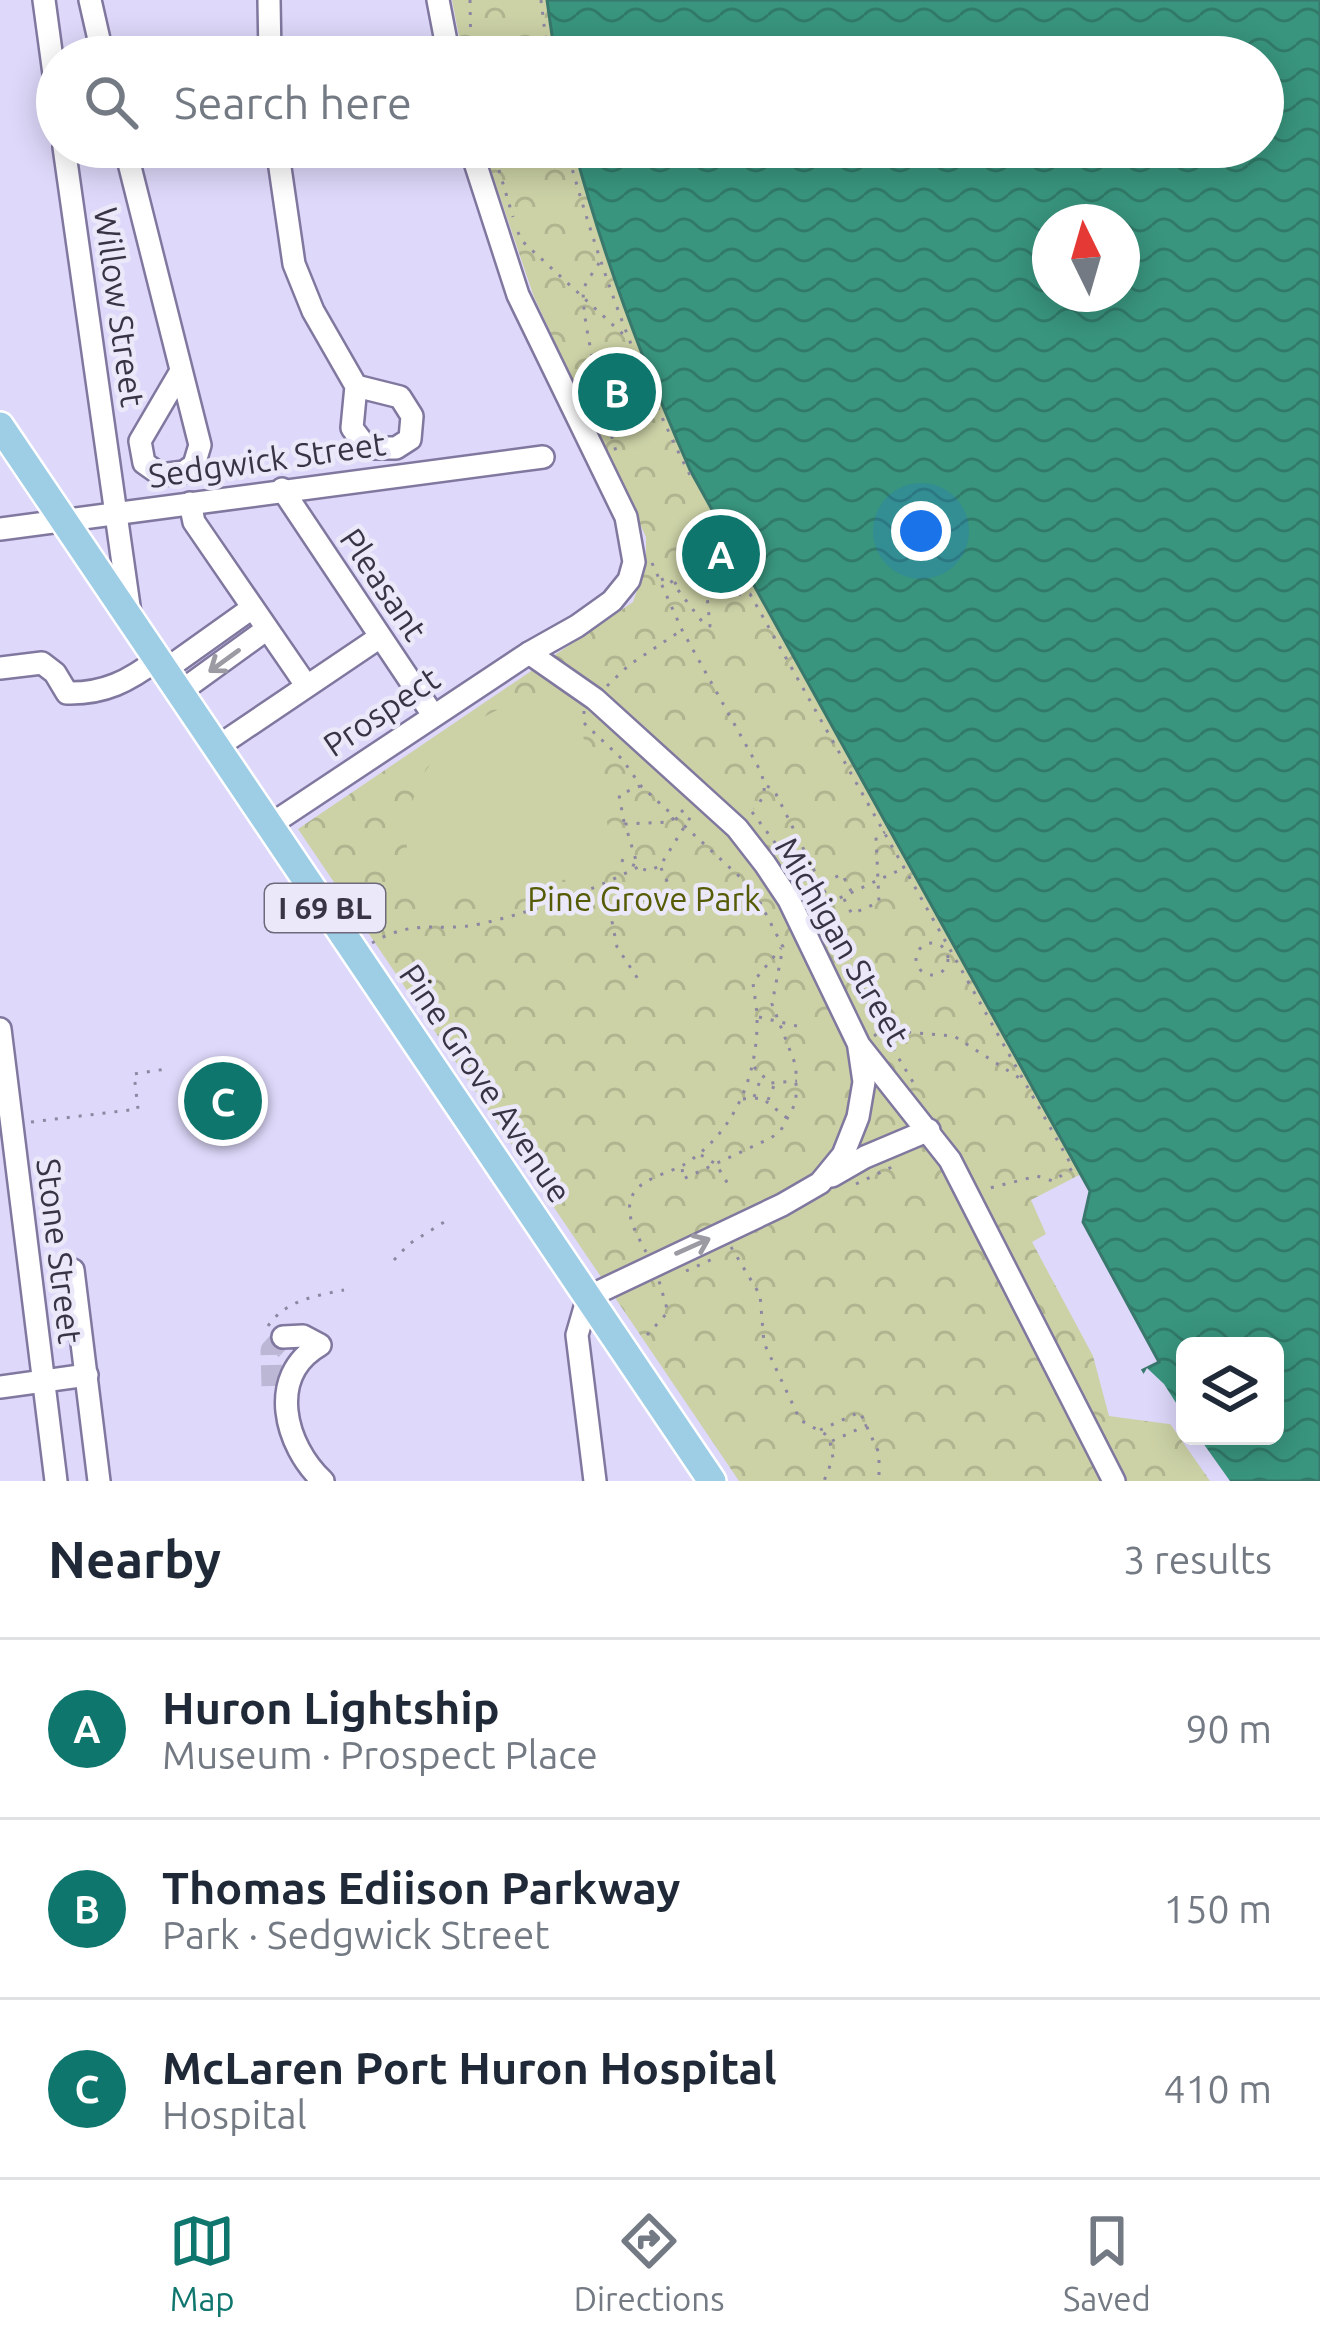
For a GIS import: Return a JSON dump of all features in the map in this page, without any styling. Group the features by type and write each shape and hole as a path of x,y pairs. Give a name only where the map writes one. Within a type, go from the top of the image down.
{"main road":[{"name":"Pine Grove Avenue","path":"0,426 712,1481"}],"street":[{"path":"44,0 48,36"},
{"path":"90,0 99,36"},
{"path":"269,0 270,36"},
{"path":"438,0 445,36"},
{"name":"Willow Street","path":"67,168 131,619"},
{"path":"130,168 181,371"},
{"path":"280,168 294,264 313,311 356,386"},
{"path":"477,168 518,295 642,556"},
{"name":"Sedgwick Street","path":"0,529 115,510 543,458"},
{"name":"Pleasant","path":"282,489 434,715"},
{"path":"190,503 194,522 306,686"},
{"name":"Prospect","path":"270,825 612,601 642,556"},
{"path":"168,674 252,608"},
{"path":"0,668 43,663 67,693 91,693 168,674 267,629"},
{"path":"217,747 380,637"},
{"name":"Michigan Street","path":"529,652 595,699 736,828 765,864 797,917 859,1045 928,1130 968,1196 1114,1481"},
{"name":"Stone Street","path":"0,1029 5,1109 56,1481"},
{"path":"820,1183 843,1156 859,1117 864,1082 859,1045"},
{"path":"595,1481 577,1335 588,1297 928,1130"},
{"path":"73,1270 99,1481"},
{"path":"275,1332 303,1336 320,1345 298,1364 287,1404 289,1436 310,1470 324,1481 342,1462"},
{"path":"0,1388 87,1376"},
{"path":"272,1385 287,1404"}],"path":[{"path":"470,0 471,36"},
{"path":"541,0 545,36"},
{"path":"499,168 521,240 627,339"},
{"path":"572,168 627,339 692,479"},
{"path":"599,263 584,296 599,388 620,465"},
{"path":"660,581 668,577 710,626 706,586 691,541"},
{"path":"642,556 660,581 765,785 773,790 853,948 850,968 870,998 869,1004 844,1016"},
{"path":"672,585 716,561"},
{"path":"699,569 718,590 733,596 750,594 1073,1168 1053,1181 1037,1176 968,1196"},
{"path":"682,630 628,665 583,711 584,723 622,759 641,786 753,889 783,947 772,1004 799,1081 788,1118 771,1138 683,1179 682,1166"},
{"path":"752,812 764,798 765,785"},
{"path":"638,867 619,795 641,786"},
{"path":"621,860 648,871 660,866 693,814 690,804 669,822 625,824"},
{"path":"843,897 852,914 879,902 876,837 886,832"},
{"path":"660,866 680,910"},
{"path":"355,952 391,932 416,925 481,923 574,898 638,867"},
{"path":"773,927 904,868"},
{"path":"810,891 842,874 852,893"},
{"path":"604,884 617,946 638,979"},
{"path":"935,944 938,927"},
{"path":"935,944 947,954 947,964 941,973 931,975 918,967 916,957 921,948 935,944"},
{"path":"646,1254 631,1220 632,1198 642,1185 699,1154 742,1100 754,1067 756,975 783,947"},
{"path":"947,964 962,968"},
{"path":"758,1016 801,1027"},
{"path":"859,1045 883,1030 954,1036 1025,1082"},
{"path":"754,1067 775,1082 799,1081"},
{"path":"29,1123 138,1108 134,1074 166,1069"},
{"path":"753,1099 763,1075"},
{"path":"767,1102 775,1082"},
{"path":"742,1100 767,1102 788,1118"},
{"path":"699,1154 716,1164 728,1184"},
{"path":"394,1260 409,1244 449,1220"},
{"path":"730,1245 760,1295 764,1343 800,1420 830,1442 833,1458 824,1481"},
{"path":"647,1335 668,1312 659,1280"},
{"path":"275,1332 271,1320 301,1298 344,1290"},
{"path":"818,1430 860,1412 879,1453 879,1481"},
{"path":"830,1442 867,1425"}],"green space":[{"path":"452,0 547,0 552,36 459,36"},
{"name":"Pine Grove Park","path":"490,168 580,168 627,315 694,478 1081,1174 1031,1200 1046,1234 1032,1242 1093,1356 1109,1416 1176,1425 1176,1445 1190,1445 1214,1481 739,1481 298,829 633,602 646,565 646,537 534,297"},
{"path":"558,689 573,700 614,848 598,875 414,901 407,858 409,820 417,788 433,760 484,717"}],"water":[{"path":"547,0 1320,0 1320,1481 1214,1481 1191,1445 1284,1445 1284,1337 1176,1337 1176,1422 1143,1370 1159,1362 1083,1222 1090,1191 690,470 626,311 580,168 1284,168 1284,36 552,36"}],"pier":[{"path":"1147,1368 1176,1403 1176,1432 1166,1418 1143,1375"},
{"path":"1185,1445 1204,1445 1230,1481 1210,1481"}],"tunnel":[{"path":"272,1386 271,1350 283,1337"}],"place":[{"name":"Thomas Ediison Parkway","path":"617,392"},
{"name":"Huron Lightship","path":"721,554"},
{"name":"McLaren Port Huron Hospital","path":"223,1101"}]}
